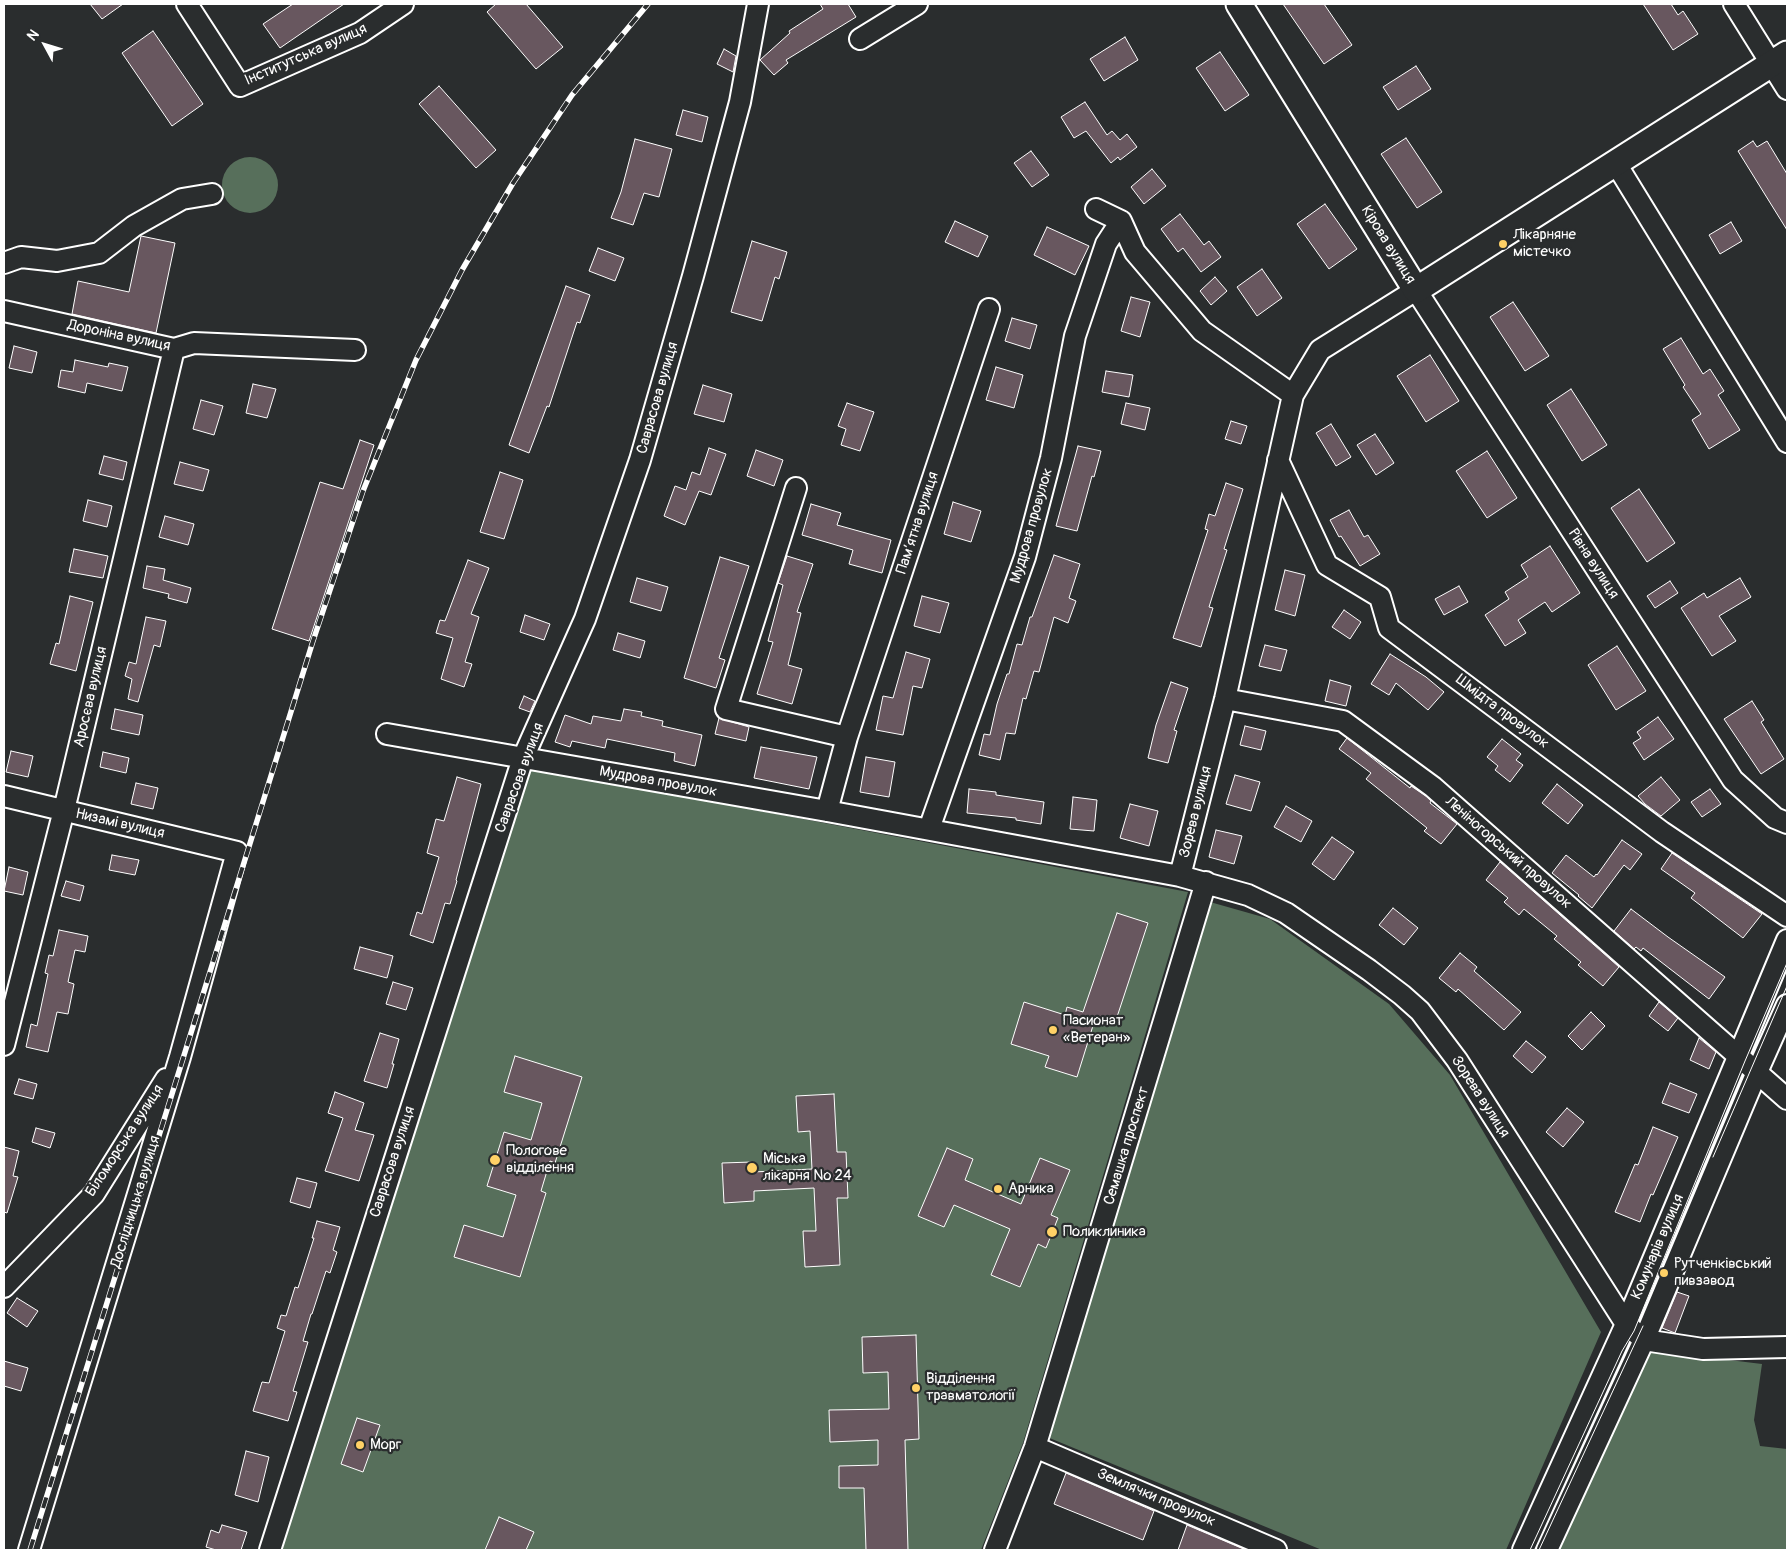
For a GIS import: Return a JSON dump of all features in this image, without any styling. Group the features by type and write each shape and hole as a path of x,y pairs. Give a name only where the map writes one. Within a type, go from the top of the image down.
{"main road":[{"name":"Кірова вулиця","path":"1239,4 1416,290 1614,162 1779,59"}],"street":[{"name":"Інститутська вулиця","path":"187,4 240,86 360,33 403,4"},
{"name":"Саврасова вулиця","path":"270,1550 397,1149 524,758 585,619 640,460 693,276 740,102 758,4"},
{"path":"860,40 917,4"},
{"path":"1734,4 1779,59 1787,89"},
{"path":"1614,162 1787,442"},
{"path":"4,263 21,257 57,261 99,253 134,226 182,199 212,194"},
{"path":"1096,209 1121,221 1135,252 1202,331 1293,396"},
{"name":"Мудрова провулок","path":"929,829 1025,557 1051,458 1075,336 1106,244 1121,221"},
{"name":"Зорева вулиця","path":"1416,290 1320,350 1293,396 1225,699 1180,876 1248,895 1286,913 1369,970 1420,1011 1457,1060 1626,1324 1644,1340"},
{"name":"Рівна вулиця","path":"1416,290 1733,780 1775,818 1787,823"},
{"name":"Пам’ятна вулиця","path":"827,811 847,737 989,309"},
{"name":"Дороніна вулиця","path":"4,311 174,349 194,343 355,350"},
{"name":"Аросєва вулиця","path":"4,1045 64,810 174,349"},
{"name":"Шмідта провулок","path":"1278,460 1327,565 1380,598 1389,628 1662,832 1787,916"},
{"path":"796,488 726,709 847,737"},
{"name":"Леніногорський провулок","path":"1225,699 1343,721 1433,787 1787,1099"},
{"name":"Мудрова провулок","path":"388,734 929,829 1180,876"},
{"name":"Низамі вулиця","path":"4,796 237,852"},
{"name":"Дослідницька вулиця","path":"29,1550 180,1057 237,852"},
{"name":"Семашка проспект","path":"996,1550 1036,1447 1206,882"},
{"name":"Комунарів вулиця","path":"1523,1550 1626,1324 1787,940"},
{"name":"Комунарів вулиця","path":"1547,1550 1644,1340 1787,1005"},
{"name":"Біломорська вулиця","path":"4,1287 94,1194 180,1057"},
{"path":"1644,1340 1703,1349 1787,1347"},
{"name":"Землячки провулок","path":"1036,1447 1276,1550"}],"green space":[{"path":"250,157 261,159 270,165 276,174 278,185 276,196 270,205 261,211 250,213 239,211 230,205 224,196 222,185 224,174 230,165 239,159"},
{"name":"Міська лікарня № 24","path":"529,767 1188,892 1023,1443 981,1550 273,1550"},
{"path":"1210,902 1270,919 1389,1004 1450,1075 1601,1332 1506,1550 1322,1550 1047,1437"},
{"path":"1647,1350 1762,1364 1754,1420 1760,1446 1787,1449 1787,1550 1557,1550"}],"building":[{"path":"90,4 123,4 102,19"},
{"path":"293,4 344,4 280,48 263,24"},
{"path":"496,4 526,4 563,47 536,69 487,12"},
{"path":"820,4 848,4 856,17 786,60 788,63 774,75 760,60 790,33 789,31 823,9"},
{"path":"1283,4 1324,4 1352,45 1324,64"},
{"path":"1643,4 1671,4 1678,15 1683,11 1698,34 1673,50"},
{"path":"153,31 203,104 172,126 122,53"},
{"path":"1125,37 1138,60 1104,81 1090,59"},
{"path":"724,49 736,56 733,72 717,64"},
{"path":"1220,52 1249,95 1225,111 1196,68"},
{"path":"1416,66 1431,89 1398,110 1383,87"},
{"path":"439,86 496,150 476,168 419,104"},
{"path":"1085,102 1107,135 1112,131 1120,140 1127,134 1137,147 1120,160 1118,157 1111,163 1086,131 1074,138 1061,117"},
{"path":"683,110 708,117 702,142 676,135"},
{"path":"1406,138 1442,192 1417,208 1381,154"},
{"path":"635,139 672,149 659,197 644,193 633,225 611,218 621,192"},
{"path":"1753,141 1757,147 1767,141 1787,174 1787,230 1738,151"},
{"path":"1031,151 1049,175 1032,187 1014,163"},
{"path":"1152,169 1166,186 1144,204 1131,187"},
{"path":"1325,204 1357,249 1329,269 1297,224"},
{"path":"1180,214 1204,245 1209,241 1221,257 1201,272 1183,248 1178,252 1161,229"},
{"path":"955,221 988,236 978,257 945,242"},
{"path":"1731,222 1742,241 1720,254 1709,235"},
{"path":"1047,227 1089,246 1075,275 1034,255"},
{"path":"141,236 175,243 156,333 72,314 78,281 129,292"},
{"path":"752,241 787,252 779,279 775,277 762,321 731,312"},
{"path":"598,248 624,258 615,281 589,271"},
{"path":"1262,269 1282,298 1257,316 1237,287"},
{"path":"1215,277 1227,291 1211,305 1200,291"},
{"path":"566,286 590,295 580,323 577,322 549,407 547,406 529,453 509,445"},
{"path":"1131,297 1150,302 1140,337 1121,331"},
{"path":"1513,302 1549,356 1525,371 1490,317"},
{"path":"1012,318 1037,325 1030,349 1005,341"},
{"path":"1681,338 1703,374 1710,369 1724,391 1718,395 1740,430 1709,449 1692,420 1701,414 1683,387 1685,385 1663,349"},
{"path":"14,346 37,352 32,373 9,368"},
{"path":"1430,355 1459,401 1426,422 1397,376"},
{"path":"75,360 108,367 109,363 128,367 122,391 87,383 85,393 58,387 61,370 73,372"},
{"path":"996,367 1023,375 1014,408 986,400"},
{"path":"1106,371 1133,375 1129,397 1102,392"},
{"path":"253,384 276,389 267,418 246,413"},
{"path":"703,385 732,394 724,422 694,414"},
{"path":"1571,389 1607,445 1582,461 1547,405"},
{"path":"201,400 223,406 214,435 193,429"},
{"path":"847,403 874,412 860,451 841,445 846,429 838,426"},
{"path":"1126,403 1150,408 1145,430 1121,424"},
{"path":"1231,421 1247,426 1241,444 1225,439"},
{"path":"1331,424 1351,457 1336,466 1316,433"},
{"path":"1375,434 1394,463 1376,475 1357,445"},
{"path":"360,440 374,445 309,641 272,629 320,482 343,489"},
{"path":"1078,446 1101,451 1077,531 1056,526"},
{"path":"709,448 726,454 711,495 699,491 685,525 664,516 675,486 686,490 692,472 700,475"},
{"path":"756,450 783,460 774,486 747,476"},
{"path":"1487,451 1517,498 1487,518 1456,471"},
{"path":"104,456 127,462 123,480 99,474"},
{"path":"180,462 209,470 203,491 174,484"},
{"path":"500,472 523,480 504,539 480,532"},
{"path":"1226,483 1243,489 1224,549 1227,550 1209,607 1213,608 1201,647 1173,638 1208,530 1205,529 1209,514 1215,516"},
{"path":"1639,489 1675,543 1647,562 1611,508"},
{"path":"88,500 112,506 107,527 83,521"},
{"path":"953,502 981,511 971,542 944,534"},
{"path":"811,504 841,513 837,525 891,540 882,573 849,564 853,550 802,535"},
{"path":"1349,510 1364,537 1368,535 1380,554 1360,566 1341,536 1339,537 1330,520"},
{"path":"165,516 194,524 188,545 159,537"},
{"path":"1550,546 1580,593 1552,612 1545,602 1518,620 1526,633 1505,646 1485,615 1509,599 1505,592 1528,577 1521,565"},
{"path":"74,549 108,556 103,578 69,572"},
{"path":"1054,555 1080,564 1069,598 1076,601 1068,623 1054,617 1039,672 1034,671 1026,699 1023,698 1015,734 1006,733 1000,760 979,755 984,734 990,735 997,704 1007,674 1009,674 1017,644 1022,645 1030,617 1032,617"},
{"path":"787,556 813,564 797,612 801,613 788,665 802,669 792,704 757,694 773,642 768,641 783,585 778,583"},
{"path":"720,557 749,566 719,658 725,660 716,688 684,678"},
{"path":"468,560 489,568 471,614 479,617 465,662 472,664 464,687 441,679 453,638 436,633 440,620 445,621"},
{"path":"147,566 165,569 163,580 191,588 187,603 168,598 169,594 143,588"},
{"path":"1285,570 1305,575 1295,616 1275,610"},
{"path":"637,578 668,587 661,611 630,602"},
{"path":"1740,578 1751,597 1719,616 1736,641 1712,656 1681,608 1704,593 1707,598"},
{"path":"1670,581 1678,593 1655,608 1647,596"},
{"path":"1459,586 1468,602 1444,615 1435,599"},
{"path":"70,596 93,602 76,671 50,664 56,643 59,644"},
{"path":"922,596 949,603 940,633 914,626"},
{"path":"1344,610 1361,622 1350,639 1332,627"},
{"path":"525,615 550,624 544,640 520,632"},
{"path":"146,617 166,621 160,647 154,645 138,702 128,699 132,679 125,676 129,662 136,664"},
{"path":"618,633 645,641 640,658 613,650"},
{"path":"1265,645 1287,650 1281,671 1259,666"},
{"path":"1617,646 1646,691 1616,710 1588,665"},
{"path":"906,652 930,659 922,688 913,686 903,735 876,730 883,696 893,698"},
{"path":"1390,654 1426,677 1444,692 1428,710 1396,683 1389,695 1371,684"},
{"path":"1330,680 1351,686 1346,706 1325,701"},
{"path":"1171,682 1188,688 1174,730 1177,731 1168,763 1148,758 1156,725"},
{"path":"524,696 535,701 530,712 519,708"},
{"path":"1752,701 1764,720 1761,722 1784,759 1761,774 1724,719"},
{"path":"115,709 143,715 139,735 111,729"},
{"path":"624,709 642,712 641,716 663,721 662,726 702,735 695,766 674,761 675,753 607,739 605,748 572,741 570,747 555,742 565,715 591,724 593,716 621,721"},
{"path":"1658,717 1674,739 1644,760 1633,743 1641,738 1637,732"},
{"path":"719,718 749,727 746,741 715,734"},
{"path":"1245,726 1266,731 1261,750 1240,745"},
{"path":"1347,738 1410,788 1411,786 1426,796 1431,801 1430,803 1457,824 1441,844 1424,831 1427,828 1366,779 1371,773 1339,749"},
{"path":"1502,739 1521,754 1516,760 1523,765 1510,782 1495,770 1498,766 1487,757"},
{"path":"761,747 817,757 809,789 754,778"},
{"path":"11,751 33,756 28,777 6,772"},
{"path":"103,752 129,758 126,773 100,767"},
{"path":"866,757 895,762 889,797 860,792"},
{"path":"1235,775 1260,782 1251,811 1226,804"},
{"path":"457,777 481,784 457,881 450,904 445,903 433,943 410,935 417,912 422,914 439,857 427,853 436,819 444,821"},
{"path":"1661,777 1680,800 1661,816 1638,796"},
{"path":"136,783 158,788 153,809 131,804"},
{"path":"1557,784 1583,805 1568,824 1542,803"},
{"path":"969,789 996,792 996,795 1044,802 1041,824 1016,820 1016,818 967,813"},
{"path":"1710,789 1721,804 1702,817 1691,802"},
{"path":"1073,797 1097,800 1094,831 1070,829"},
{"path":"1130,804 1158,811 1149,846 1120,838"},
{"path":"1286,806 1312,821 1301,842 1274,827"},
{"path":"1216,830 1242,836 1234,864 1209,857"},
{"path":"1332,837 1354,852 1334,880 1312,864"},
{"path":"1622,840 1642,854 1630,870 1624,865 1592,908 1552,873 1566,855 1594,877"},
{"path":"1672,853 1762,914 1743,938 1691,898 1695,893 1661,869"},
{"path":"112,855 139,860 135,875 109,870"},
{"path":"1500,862 1619,967 1603,986 1578,965 1581,962 1554,939 1557,936 1524,909 1519,915 1504,902 1508,898 1486,880"},
{"path":"9,867 28,872 23,895 4,891"},
{"path":"66,881 84,886 80,901 61,896"},
{"path":"1393,908 1418,928 1404,945 1379,925"},
{"path":"1631,909 1725,977 1709,999 1643,948 1641,951 1636,947 1634,949 1614,931"},
{"path":"1117,913 1148,923 1115,1023 1096,1016 1077,1077 1045,1067 1049,1056 1011,1044 1024,1002 1065,1015 1067,1007 1083,1012"},
{"path":"59,930 88,936 85,952 75,950 68,982 74,984 68,1014 57,1012 48,1052 26,1047 31,1024 37,1026 48,974 45,973 49,955 53,956"},
{"path":"360,947 393,956 387,978 354,969"},
{"path":"1460,953 1477,967 1474,971 1521,1012 1504,1030 1458,989 1456,992 1439,978"},
{"path":"393,982 413,988 406,1010 386,1004"},
{"path":"1659,1002 1678,1018 1668,1031 1649,1016"},
{"path":"1591,1012 1605,1026 1582,1050 1568,1036"},
{"path":"380,1033 399,1039 387,1088 364,1081"},
{"path":"1699,1038 1716,1052 1709,1069 1690,1060"},
{"path":"1526,1041 1546,1057 1532,1073 1513,1056"},
{"path":"515,1056 582,1077 555,1163 550,1161 541,1191 546,1193 520,1277 454,1257 464,1225 503,1237 516,1195 487,1186 504,1132 531,1140 542,1103 504,1092"},
{"path":"19,1079 37,1084 33,1099 14,1094"},
{"path":"1670,1083 1697,1094 1689,1113 1662,1103"},
{"path":"335,1092 364,1103 355,1130 374,1135 359,1181 325,1171 343,1118 328,1113"},
{"path":"834,1094 837,1152 846,1152 848,1198 837,1198 840,1265 805,1267 803,1231 816,1231 814,1188 754,1191 754,1201 724,1203 722,1163 752,1162 753,1172 812,1169 810,1131 798,1132 796,1096"},
{"path":"1567,1108 1584,1122 1563,1147 1546,1132"},
{"path":"1653,1127 1678,1137 1640,1222 1615,1212 1635,1164 1638,1165"},
{"path":"36,1128 55,1133 50,1148 32,1142"},
{"path":"4,1147 19,1151 13,1176 18,1177 7,1213 4,1212"},
{"path":"947,1148 973,1159 965,1180 1021,1204 1040,1158 1070,1170 1051,1215 1058,1218 1046,1248 1038,1244 1020,1287 991,1275 1010,1229 954,1205 944,1227 918,1216"},
{"path":"297,1178 317,1183 310,1208 290,1202"},
{"path":"317,1221 340,1227 333,1250 337,1252 330,1273 326,1271 303,1341 308,1342 293,1391 297,1392 288,1421 253,1411 262,1382 269,1383 285,1331 277,1328 281,1315 286,1316 295,1287 298,1288 314,1238 312,1238"},
{"path":"1677,1292 1689,1296 1675,1333 1662,1328"},
{"path":"17,1298 38,1311 27,1327 7,1313"},
{"path":"916,1335 919,1439 905,1440 908,1550 866,1550 864,1488 839,1488 839,1466 878,1465 878,1440 830,1442 829,1410 889,1409 888,1372 863,1373 862,1337"},
{"path":"4,1361 28,1368 21,1391 4,1386"},
{"name":"Морг","path":"357,1418 380,1425 363,1472 341,1464"},
{"path":"246,1451 269,1457 258,1502 235,1495"},
{"path":"1066,1473 1154,1511 1143,1540 1054,1504"},
{"path":"499,1517 534,1532 526,1550 485,1550"},
{"path":"222,1525 247,1532 241,1550 216,1550 206,1547 211,1530 219,1533"},
{"path":"1187,1525 1246,1550 1178,1550"}],"tram line":[{"path":"1530,1550 1622,1351 1634,1331 1787,963"},
{"path":"1713,1157 1787,986"},
{"path":"1539,1550 1643,1326"}],"railway":[{"path":"30,1550 313,641 363,491 416,360 462,270 513,183 572,95 648,4"}],"place":[{"name":"Лікарняне містечко","path":"1503,244"},
{"name":"Пасионат «Ветеран»","path":"1053,1030"},
{"name":"Пологове відділення","path":"495,1160"},
{"name":"Міська лікарня № 24","path":"752,1168"},
{"name":"Арника","path":"998,1189"},
{"name":"Поликлиника","path":"1052,1232"},
{"name":"Рутченківський пивзавод","path":"1664,1273"},
{"name":"Відділення травматології","path":"916,1388"},
{"name":"Морг","path":"360,1445"}]}
